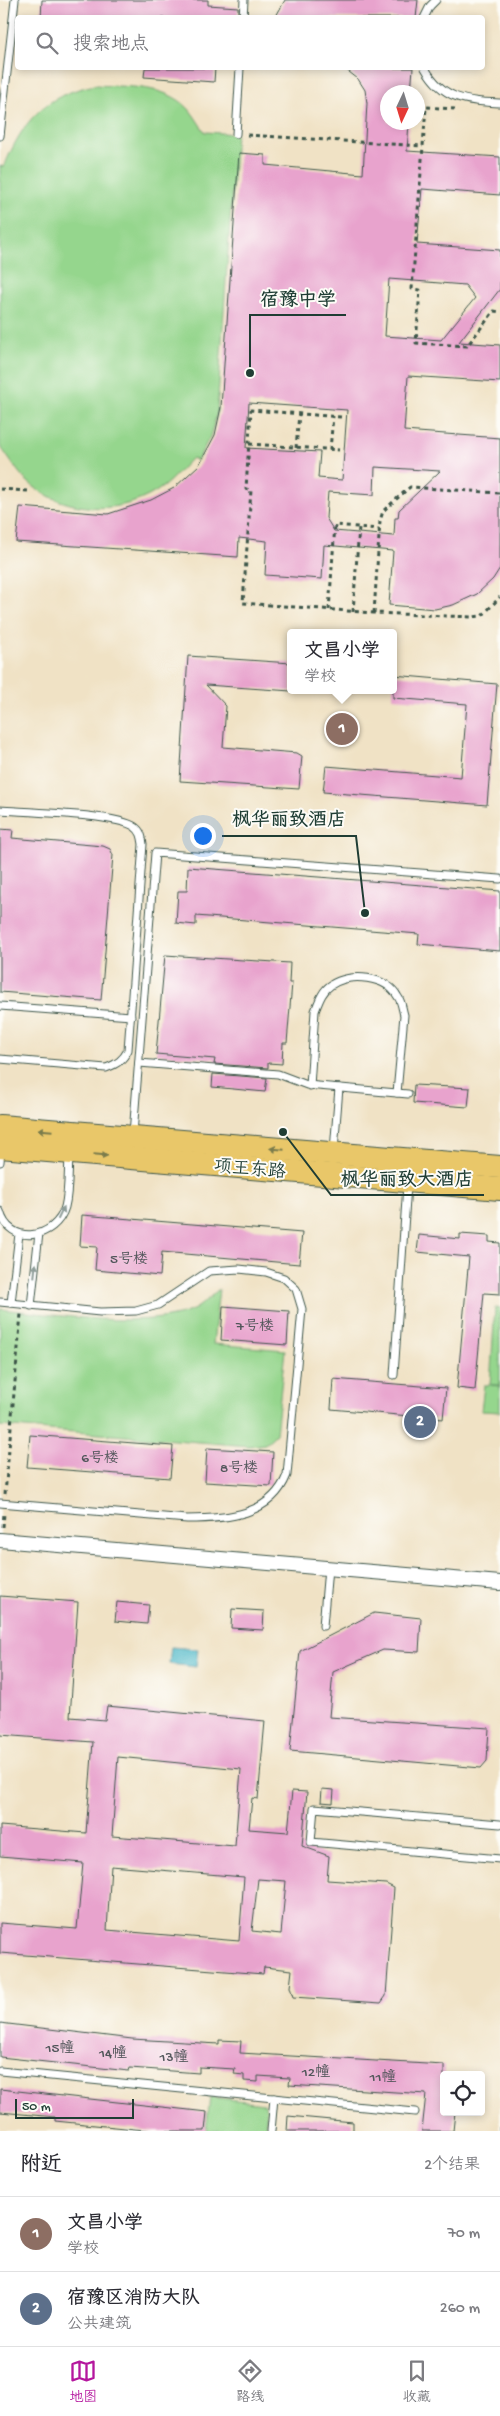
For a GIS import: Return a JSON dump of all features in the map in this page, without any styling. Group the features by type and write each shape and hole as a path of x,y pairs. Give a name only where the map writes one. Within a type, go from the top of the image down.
{"main road":[{"name":"项王东路","path":"70,1142 133,1137 333,1164"},
{"name":"项王东路","path":"1,1140 70,1142 408,1170 500,1167"},
{"name":"项王东路","path":"408,1170 500,1189"}],"street":[{"path":"1,1540 500,1584"}],"lane":[{"path":"0,136 16,0"},
{"path":"243,15 244,0"},
{"path":"426,15 436,0"},
{"path":"236,134 240,70"},
{"path":"426,70 438,86 453,97 500,104"},
{"path":"0,810 117,820 137,827 142,833 143,844 128,1050 117,1064 106,1068 0,1060"},
{"path":"133,1137 156,853 500,879"},
{"path":"310,1086 315,1011 320,999 332,985 344,979 356,978 381,983 398,995 401,1003 404,1015 397,1093"},
{"path":"0,1006 131,1016"},
{"path":"139,1063 278,1074 310,1086 408,1094"},
{"path":"333,1164 339,1088"},
{"path":"0,1211 8,1227 19,1234 46,1232 59,1220 65,1207 70,1142"},
{"path":"394,1375 408,1170"},
{"path":"31,1306 39,1233"},
{"path":"11,1303 19,1234"},
{"path":"0,1302 100,1312 136,1311 158,1305 209,1271 238,1269 266,1272 284,1278 296,1289 302,1309 287,1474 282,1488 270,1499 245,1514 213,1519 187,1519 2,1503"},
{"path":"323,1626 328,1568"},
{"path":"500,1824 314,1808 311,1842 500,1858"},
{"path":"0,2071 415,2112"},
{"path":"271,2131 274,2098"}],"path":[{"path":"463,110 426,107 412,289 420,290 416,343 467,346 494,311 500,312"},
{"path":"236,134 423,146"},
{"path":"341,416 251,410 246,489 251,490 242,603 352,612 472,617 482,616 500,597"},
{"path":"296,448 299,414"},
{"path":"330,450 333,416"},
{"path":"249,444 339,450"},
{"path":"374,613 379,529 383,511 410,488 500,493"},
{"path":"0,489 28,491"},
{"path":"329,610 335,525 379,529"},
{"path":"352,612 359,527"},
{"path":"1,1540 2,1503 21,1304"},
{"path":"500,2126 500,2131"}],"green space":[{"path":"95,85 145,88 169,95 189,109 205,132 236,134 217,413 210,437 197,461 192,458 168,483 149,496 132,503 96,508 77,506 43,493 24,478 0,446 0,166 4,167 19,136 38,112 62,95"},
{"path":"219,1289 213,1344 285,1350 276,1434 265,1444 249,1446 0,1426 0,1309 100,1319 153,1319 176,1316 195,1309"},
{"path":"495,1308 500,1308 500,1385 491,1385 500,1386 500,1412 481,1411 484,1385 490,1385"},
{"path":"210,2097 264,2103 267,2108 265,2131 206,2131"}],"water":[{"path":"171,1647 198,1649 196,1667 169,1664"}],"building":[{"path":"42,0 208,0 208,5 238,7 238,15 41,15"},
{"path":"285,0 418,0 416,15 277,15"},
{"path":"145,70 215,70 214,82 144,77"},
{"path":"347,70 413,70 412,85 380,85 380,130 408,130 407,151 500,157 500,195 422,189 417,244 500,250 500,289 459,342 500,345 500,382 408,376 404,431 500,438 500,568 493,579 477,594 453,605 435,609 389,605 393,551 324,545 322,579 265,575 267,541 239,538 238,557 16,542 20,507 108,514 151,500 174,488 199,465 215,435 221,407 239,153 265,155 265,165 363,174 367,103 365,90 358,79","holes":["389,279 465,285 475,298 441,340 385,336","249,403 347,410 342,480 318,478 320,452 246,448","375,467 440,471 399,510 398,518 395,518 394,536 334,531 326,518 328,492 374,495"]},
{"path":"188,656 287,663 287,691 206,685 226,706 223,747 297,753 302,756 299,789 180,781"},
{"path":"397,675 497,684 487,805 323,792 326,766 461,777 467,704 393,698 393,694 397,694"},
{"path":"0,829 13,830 12,838 103,846 110,849 113,855 101,1000 0,992"},
{"path":"188,867 500,891 500,951 418,944 419,934 196,916 196,925 176,923 178,891 187,891"},
{"path":"165,955 290,963 289,983 292,983 287,1043 283,1043 282,1064 268,1063 268,1068 214,1064 215,1059 156,1054"},
{"path":"213,1074 267,1078 265,1092 212,1087"},
{"path":"414,1085 470,1088 468,1107 413,1103"},
{"path":"82,1215 302,1233 299,1264 162,1252 160,1276 95,1270 97,1247 80,1246"},
{"path":"460,1234 489,1236 489,1242 500,1243 500,1294 484,1293 475,1390 457,1388 469,1257 417,1252 419,1235 460,1239"},
{"path":"223,1306 289,1311 287,1345 221,1340"},
{"path":"333,1379 446,1388 443,1419 331,1409"},
{"path":"30,1435 173,1446 170,1478 27,1467"},
{"path":"207,1448 273,1452 271,1486 205,1482"},
{"path":"0,1596 78,1602 70,1717 105,1720 107,1706 265,1721 258,1799 252,1798 249,1829 288,1832 292,1791 307,1792 302,1846 329,1856 327,1880 386,1884 394,1888 386,1996 381,2003 293,1997 290,1987 292,1970 264,1967 263,1974 0,1953 0,1923 77,1929 83,1863 0,1856 0,1826 86,1833 93,1742 0,1735","holes":["118,1757 241,1769 235,1846 112,1836","111,1866 244,1877 239,1941 107,1930","258,1879 286,1881 281,1934 252,1931"]},
{"path":"117,1602 149,1605 147,1624 115,1621"},
{"path":"232,1609 264,1611 263,1630 231,1628"},
{"path":"374,1613 421,1618 419,1652 383,1650 333,1672 329,1717 489,1728 487,1761 481,1768 290,1751 300,1651"},
{"path":"322,1789 334,1790 333,1803 321,1802"},
{"path":"0,2023 132,2039 219,2044 219,2040 241,2041 240,2053 444,2065 444,2071 440,2071 440,2116 455,2116 453,2131 422,2131 426,2094 289,2085 290,2078 258,2076 258,2082 244,2081 244,2075 234,2074 235,2069 199,2067 199,2073 130,2068 129,2071 0,2057"},
{"path":"0,2089 207,2112 205,2131 155,2131 55,2121 55,2117 0,2112"},
{"path":"288,2116 353,2122 353,2131 287,2131"}],"place":[{"name":"宿豫中学","path":"250,373"},
{"name":"文昌小学","path":"342,729"},
{"name":"枫华丽致酒店","path":"365,913"},
{"name":"枫华丽致大酒店","path":"283,1132"},
{"name":"宿豫区消防大队","path":"420,1422"}]}
